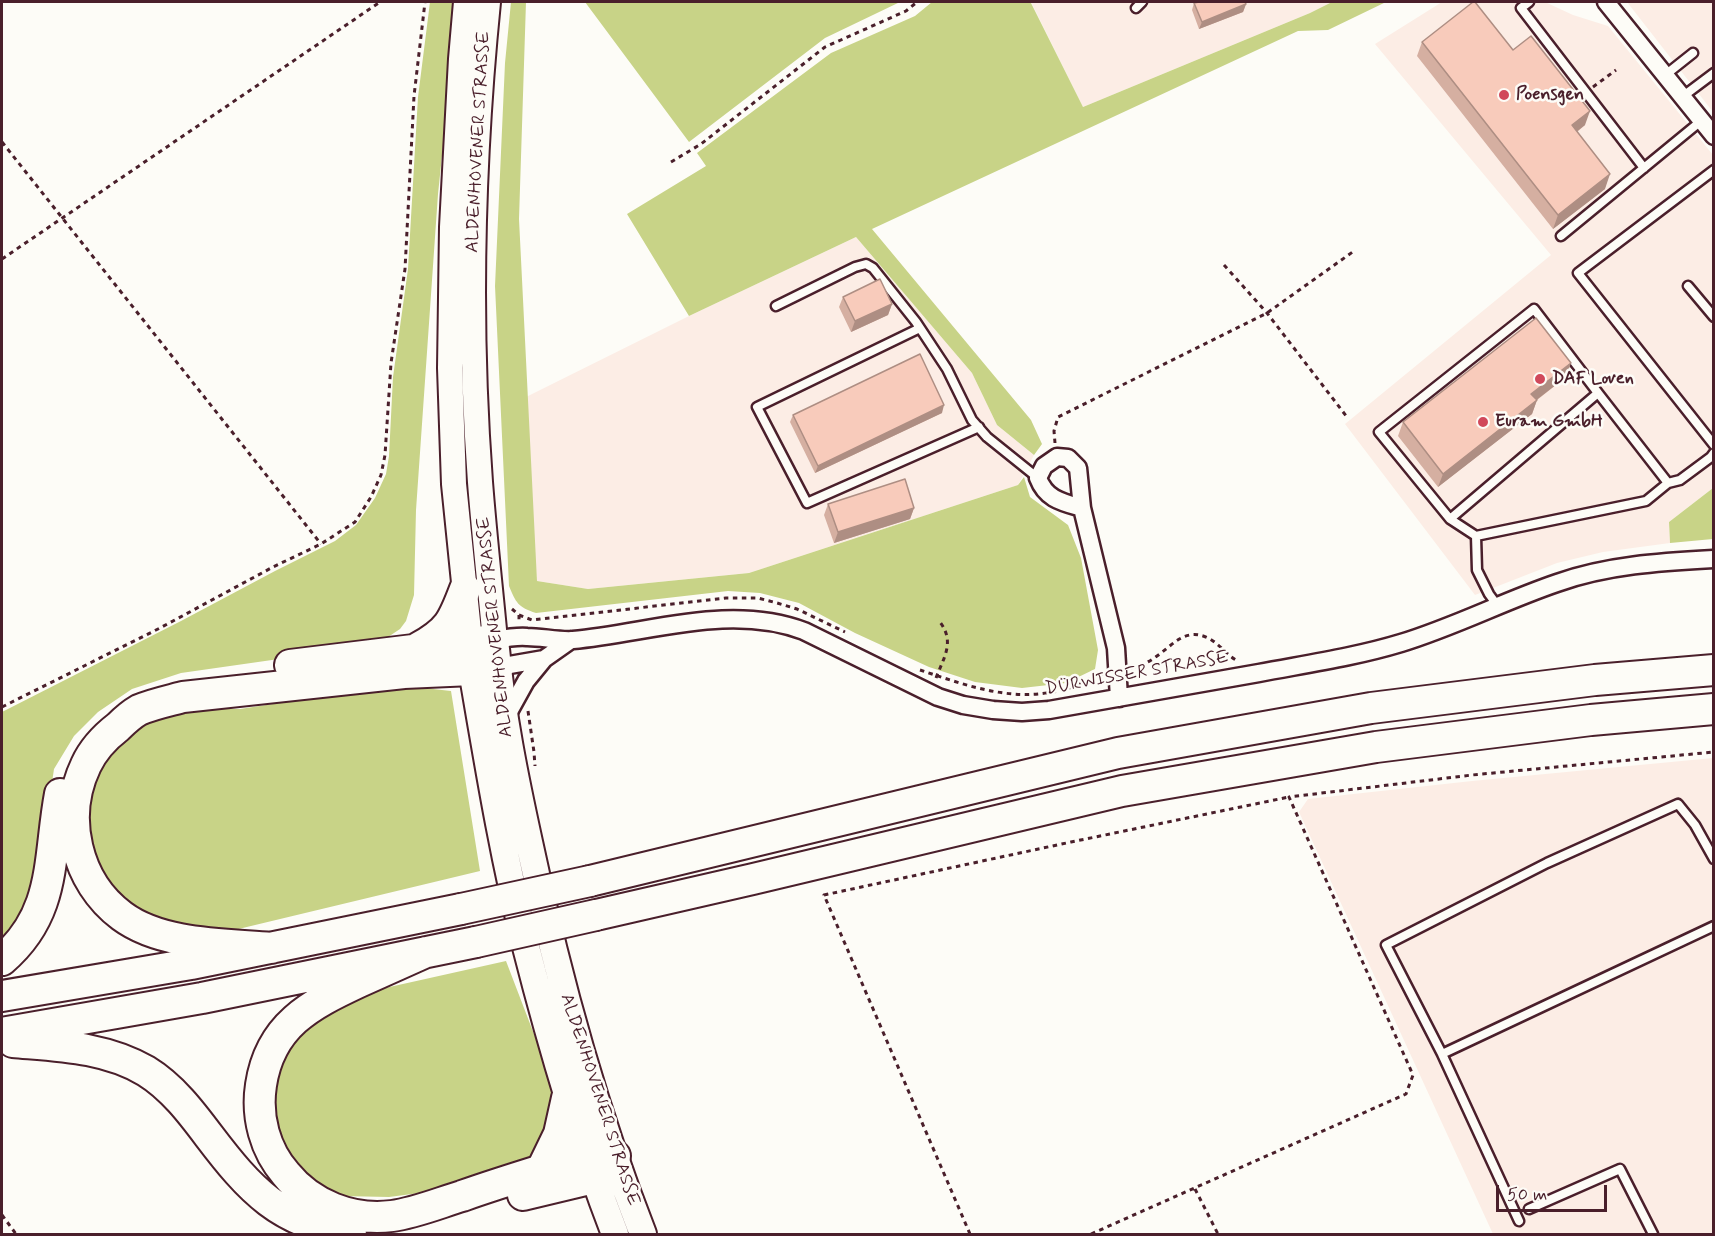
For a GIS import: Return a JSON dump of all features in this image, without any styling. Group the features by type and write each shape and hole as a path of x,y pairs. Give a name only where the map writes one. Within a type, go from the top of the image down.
{"highway":[{"path":"418,649 446,629 452,621 465,590"},
{"path":"2,960 23,939 31,927 46,893 59,799 68,766 87,734 115,708 153,687 179,680 418,649 484,655"},
{"path":"271,948 164,936 139,926 122,916 110,905 89,880 81,862 74,821 75,801 80,783 86,765 96,748 108,735 138,711 160,703 183,698 404,673 484,655"},
{"path":"2,996 191,964 590,881 1118,753 1371,708 1595,680 1713,670"},
{"path":"2,1033 201,998 476,942 1122,792 1376,747 1591,720 1713,709"},
{"path":"426,952 327,997 304,1010 286,1028 268,1057 261,1086 261,1117 273,1156 294,1184 313,1198 337,1210 361,1216 392,1216 542,1169 598,1163"},
{"path":"2,1041 90,1050 121,1059 147,1072 173,1092 240,1175 261,1195 299,1220 316,1227 351,1234"},
{"path":"542,1169 560,1134 567,1098"},
{"path":"391,1234 424,1228 525,1194 598,1163"}],"main road":[{"name":"ALDENHOVENER STRASSE","path":"466,2 452,227 450,368 454,484 465,590 505,720 543,912 584,1062 598,1163 615,1234"},
{"name":"ALDENHOVENER STRASSE","path":"488,2 482,61 473,226 484,655 494,793 526,946 567,1098 598,1163 643,1234"}],"street":[{"path":"1606,2 1713,136"},
{"path":"1082,508 1059,502 1043,490 1038,478 1044,466 1057,457 1068,458 1078,468 1082,508 1116,648 1119,698"},
{"name":"DÜRWISSER STRASSE","path":"484,655 526,637 571,640 726,618 766,621 788,625 930,694 963,705 993,711 1049,711 1337,658 1401,643 1559,582 1606,570 1662,561 1713,560"},
{"name":"DÜRWISSER STRASSE","path":"505,720 526,681 544,659 571,640"},
{"name":"DÜRWISSER STRASSE","path":"484,655 544,659"}],"lane":[{"path":"1529,2 1521,8 1644,168"},
{"path":"1664,76 1693,53"},
{"path":"1682,97 1713,73"},
{"path":"1561,236 1701,121"},
{"path":"1713,170 1578,273 1713,445"},
{"path":"776,306 855,267 866,264 873,268 920,328 947,369 972,420 987,436 1038,478"},
{"path":"1688,286 1713,317"},
{"path":"1668,483 1534,309 1379,432 1450,519 1476,536 1646,501 1668,483 1680,480 1711,457 1713,453"},
{"path":"920,328 757,407 807,503 979,428"},
{"path":"1450,519 1598,393"},
{"path":"1476,536 1477,570 1497,605"},
{"path":"1519,1221 1442,1054 1386,945 1547,863 1678,804 1695,825 1713,859"},
{"path":"1442,1054 1713,926"},
{"path":"1529,1209 1620,1169 1653,1234"}],"path":[{"path":"2,259 380,2"},
{"path":"2,707 321,544 355,522 371,497 381,475 385,455 389,376 405,269 414,96 425,2"},
{"path":"671,162 701,144 825,47 906,11 917,2"},
{"path":"1586,93 1616,70"},
{"path":"2,142 321,544"},
{"path":"1057,457 1054,431 1058,417 1267,313 1354,251"},
{"path":"1224,265 1267,313 1347,417"},
{"path":"930,694 948,645 948,632 940,622"},
{"path":"926,672 999,693 1023,695 1051,693 1078,685 1094,675 1142,666 1161,654 1174,641 1193,635 1210,638 1240,662"},
{"path":"970,1234 824,895 1289,797 1472,775 1713,752"},
{"path":"1091,1234 1406,1094 1413,1075 1289,797"},
{"path":"1195,1189 1218,1234"},
{"path":"2,1215 16,1234"}],"shaded area":[{"path":"1031,2 1332,2 1083,107"},
{"path":"1442,2 1545,2 1573,15 1608,26 1713,155 1713,488 1669,522 1670,543 1603,552 1557,563 1475,595 1345,424 1551,255 1375,44"},
{"path":"1627,2 1713,2 1713,112"},
{"path":"856,237 972,373 997,425 1034,455 1018,485 749,573 588,589 537,581 520,400 689,316"},
{"path":"1713,758 1713,1234 1493,1234 1299,812 1308,799"}],"green space":[{"path":"430,2 458,2 438,194 416,510 414,595 406,621 400,629 388,637 373,639 356,648 181,673 132,689 98,712 74,736 54,769 37,883 2,950 2,712 335,541 356,525 375,498 386,474 393,377 408,269 418,97"},
{"path":"511,2 526,2 519,219 537,581 588,589 749,573 1018,485 1024,477 1030,497 1068,525 1081,558 1098,650 1095,669 1066,683 1022,688 975,682 929,667 855,633 799,603 760,593 728,591 536,613 518,604 509,586 495,286 505,63"},
{"path":"585,2 900,2 825,38 689,142"},
{"path":"932,2 1033,2 1031,3 1083,107 1332,2 1386,2 1328,30 1298,31 872,229 1031,420 1042,444 1034,455 997,425 972,373 856,237 689,316 627,214 706,166 697,153 831,53 915,16"},
{"path":"1713,488 1713,539 1670,543 1669,522"},
{"path":"397,685 451,691 480,871 226,932 164,929 120,903 89,846 85,802 92,771 159,707 240,709"},
{"path":"506,961 550,1076 555,1100 553,1115 534,1153 518,1166 450,1189 389,1197 340,1196 301,1173 271,1125 280,1050 325,1008 376,990"}],"building":[{"path":"1245,2 1246,4 1202,22 1194,3"},
{"name":"Poensgen","path":"1473,2 1513,50 1531,36 1590,111 1572,125 1610,174 1558,215 1422,42"},
{"path":"880,279 892,304 855,321 843,297"},
{"path":"1536,318 1571,363 1531,394 1537,400 1443,474 1403,422"},
{"path":"920,354 944,405 818,466 793,415"},
{"path":"905,479 914,508 838,532 828,504"}],"place":[{"name":"Poensgen","path":"1504,95"},
{"name":"DAF Loven","path":"1540,379"},
{"name":"Euram GmbH","path":"1483,422"}]}
